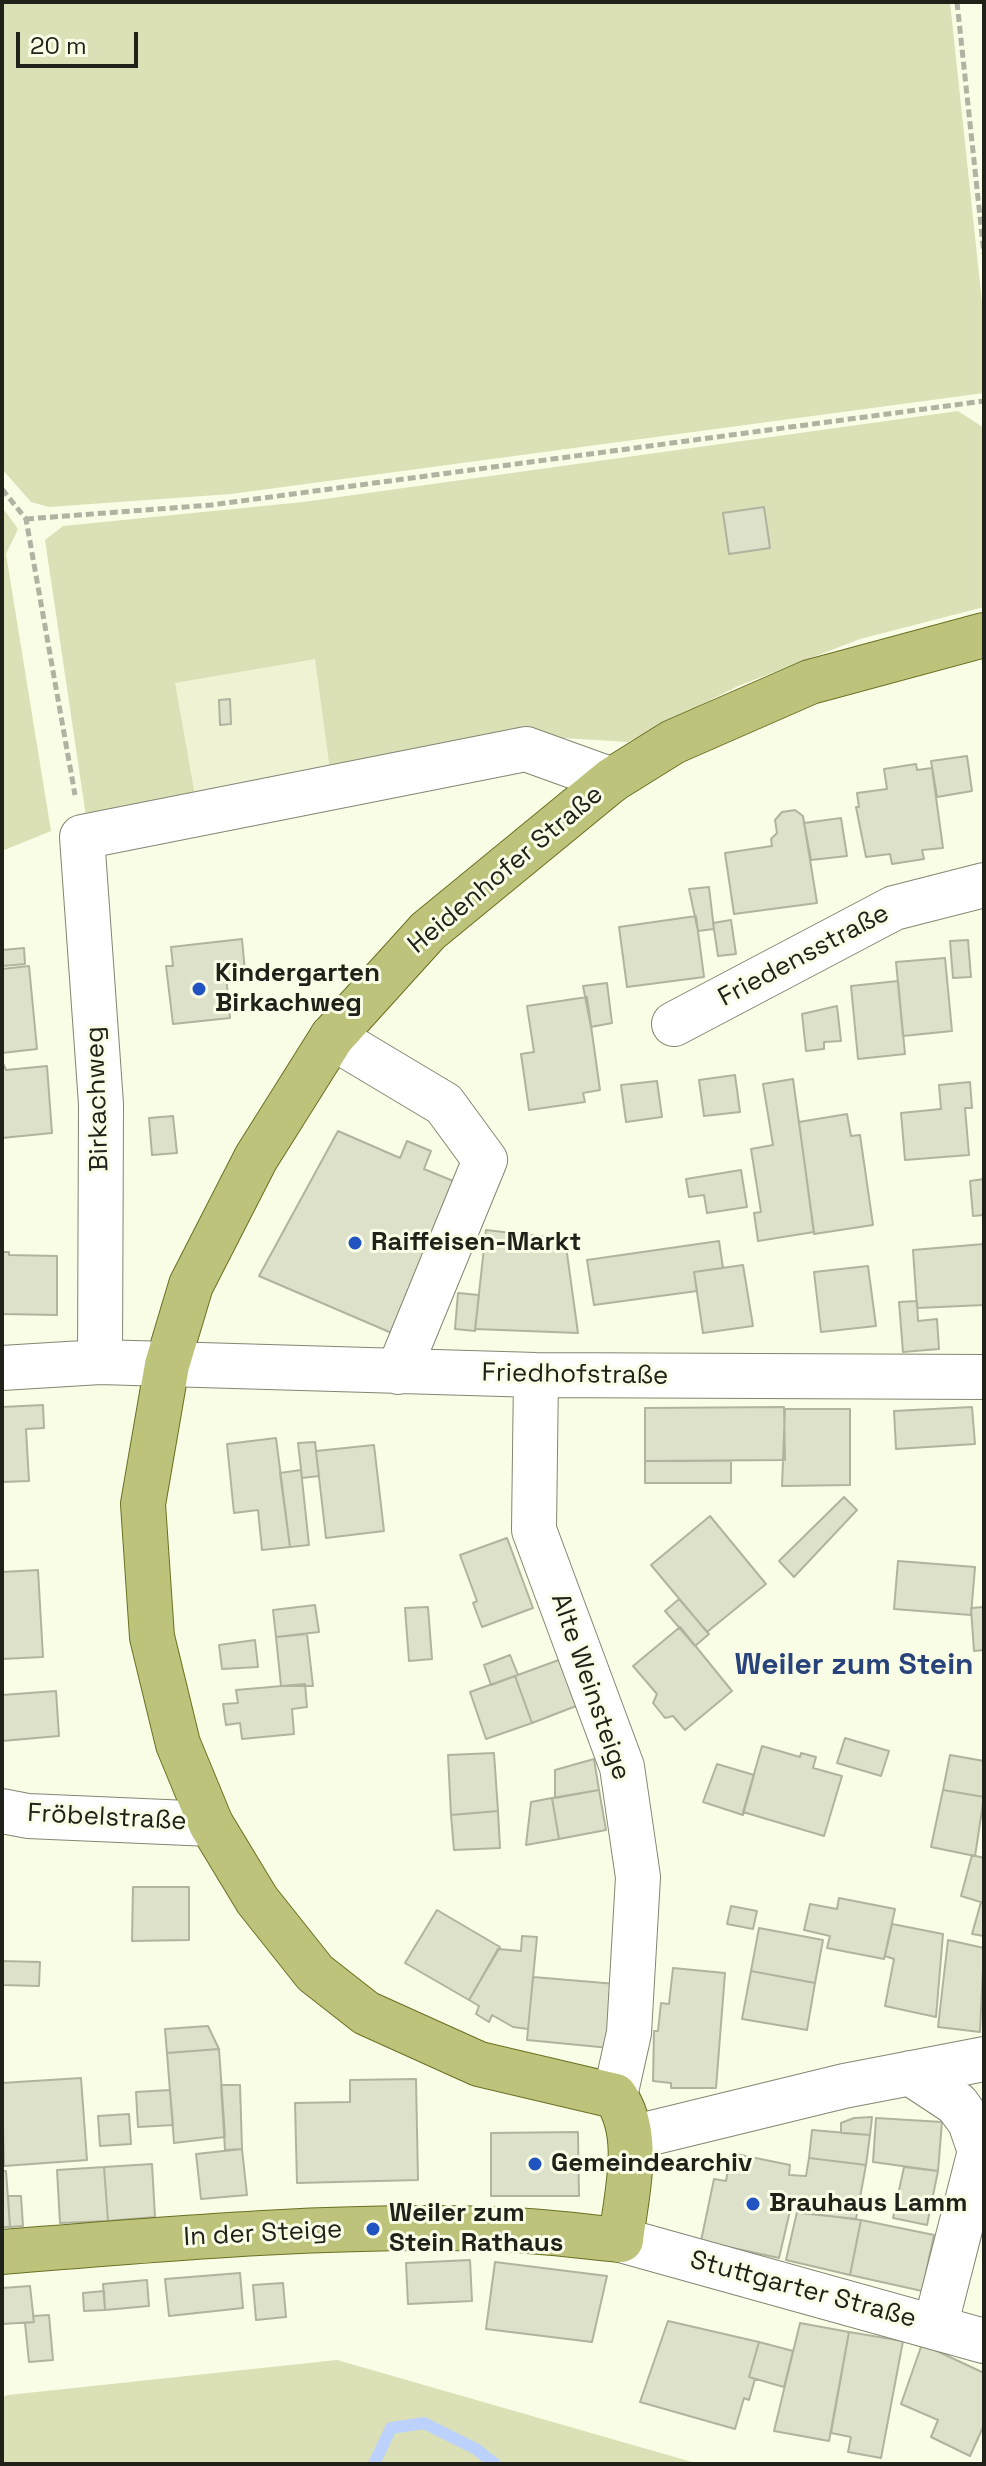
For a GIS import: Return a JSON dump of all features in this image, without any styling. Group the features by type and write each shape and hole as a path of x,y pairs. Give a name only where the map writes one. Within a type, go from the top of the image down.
{"main road":[{"name":"Heidenhofer Straße","path":"615,2096 479,2064 366,2013 315,1973 257,1900 211,1824 178,1744 152,1637 143,1504 167,1365 191,1285 256,1158 332,1037 428,931 612,780 673,742 810,682 984,635"},
{"path":"615,2096 627,2112 631,2138 621,2240"},
{"name":"In der Steige","path":"2,2252 208,2235 373,2229 496,2229 621,2240"}],"street":[{"path":"82,837 526,749 612,780"},
{"name":"Birkachweg","path":"82,837 104,922 100,1362"},
{"name":"Friedensstraße","path":"674,1024 894,908 984,885"},
{"path":"332,1037 444,1104 485,1160 398,1372"},
{"name":"Friedhofstraße","path":"2,1368 100,1362 536,1375 984,1377"},
{"name":"Alte Weinsteige","path":"536,1375 534,1530 622,1767 634,1837 638,1877 629,2033 615,2096"},
{"name":"Fröbelstraße","path":"2,1811 28,1816 211,1824"},
{"path":"631,2138 910,2073 984,2059"},
{"path":"910,2073 957,2104 970,2122 980,2151 935,2327"},
{"name":"Stuttgarter Straße","path":"621,2240 984,2341"}],"path":[{"path":"957,2 984,254"},
{"path":"26,519 211,505 984,401"},
{"path":"2,489 26,519 82,837"}],"shaded area":[{"path":"2,2 950,2 984,321 984,393 231,494 49,507 31,502 2,469"},
{"path":"958,411 984,428 984,607 860,639 738,686 628,742 531,736 330,771 315,659 175,683 196,801 87,823 45,540 63,526 303,502"},
{"path":"2,507 18,529 6,554 51,831 2,851"},
{"path":"315,658 330,771 196,801 174,683"},
{"path":"337,2360 699,2464 2,2464 2,2397 8,2395"}],"building":[{"path":"764,507 770,548 729,554 723,513"},
{"path":"230,699 231,724 220,725 219,700"},
{"path":"967,756 972,791 937,797 931,761"},
{"path":"916,764 917,770 932,768 943,848 922,850 924,859 892,864 890,854 866,857 856,807 859,807 857,793 887,789 884,769"},
{"path":"795,810 803,816 817,903 734,914 725,853 772,846 771,839 777,833 775,820 782,812"},
{"path":"841,818 847,856 811,860 804,823"},
{"path":"709,887 714,929 698,931 689,889"},
{"path":"696,916 704,977 627,987 619,927"},
{"path":"731,920 736,954 718,956 713,923"},
{"path":"242,939 245,972 226,975 230,1018 173,1024 166,966 173,966 171,947"},
{"path":"968,940 971,977 953,978 950,941"},
{"path":"24,948 25,964 2,966 2,950"},
{"path":"945,958 952,1031 903,1036 896,962"},
{"path":"29,966 37,1049 2,1053 2,969"},
{"path":"898,981 905,1054 858,1059 851,986"},
{"path":"607,983 612,1023 591,1027 583,986"},
{"path":"587,997 600,1090 583,1093 585,1102 529,1110 521,1054 534,1052 527,1006"},
{"path":"837,1006 841,1041 824,1042 824,1049 806,1051 802,1014"},
{"path":"2,1061 6,1070 47,1066 52,1133 2,1138"},
{"path":"735,1075 740,1112 704,1116 699,1080"},
{"path":"793,1079 814,1232 758,1241 754,1213 761,1212 751,1149 773,1145 763,1084"},
{"path":"657,1081 662,1117 626,1122 621,1085"},
{"path":"970,1082 972,1108 965,1108 969,1155 905,1160 901,1113 941,1109 939,1085"},
{"path":"847,1114 851,1136 860,1135 873,1225 814,1234 799,1122"},
{"path":"173,1116 177,1153 152,1155 149,1118"},
{"name":"Raiffeisen-Markt","path":"338,1131 400,1158 407,1141 431,1151 424,1169 458,1183 394,1334 259,1276"},
{"path":"741,1170 747,1207 707,1213 704,1195 689,1197 686,1179"},
{"path":"984,1179 984,1215 973,1216 970,1181"},
{"path":"486,1230 565,1239 578,1333 475,1329"},
{"path":"719,1241 723,1268 694,1272 697,1291 594,1305 587,1260"},
{"path":"984,1244 984,1305 917,1308 913,1250"},
{"path":"2,1252 9,1252 9,1255 57,1256 57,1315 2,1314"},
{"path":"743,1265 753,1326 703,1333 694,1272"},
{"path":"868,1266 876,1326 821,1332 814,1272"},
{"path":"458,1293 479,1295 475,1331 455,1329"},
{"path":"917,1301 918,1321 937,1319 939,1349 903,1352 899,1302"},
{"path":"43,1405 44,1428 26,1429 29,1481 2,1482 2,1407"},
{"path":"784,1407 785,1460 645,1461 645,1408"},
{"path":"972,1407 975,1444 896,1449 894,1411"},
{"path":"785,1409 850,1409 850,1485 782,1486"},
{"path":"276,1438 290,1547 262,1550 258,1510 234,1513 227,1444"},
{"path":"315,1442 319,1476 302,1478 298,1443"},
{"path":"374,1445 384,1531 326,1538 316,1451"},
{"path":"645,1461 731,1461 731,1483 645,1483"},
{"path":"301,1470 309,1545 290,1547 280,1473"},
{"path":"844,1497 857,1510 794,1577 779,1561"},
{"path":"710,1516 766,1584 707,1632 651,1565"},
{"path":"507,1538 533,1608 482,1627 473,1603 477,1601 460,1555"},
{"path":"898,1561 975,1567 971,1615 894,1609"},
{"path":"38,1570 43,1657 2,1659 2,1572"},
{"path":"679,1599 709,1634 695,1646 665,1611"},
{"path":"315,1605 319,1632 276,1637 273,1610"},
{"path":"428,1607 432,1659 409,1661 405,1608"},
{"path":"984,1607 984,1650 974,1651 971,1608"},
{"path":"680,1627 732,1691 685,1730 673,1716 665,1718 653,1703 657,1694 633,1666"},
{"path":"307,1634 313,1686 281,1686 276,1637"},
{"path":"255,1640 258,1667 222,1669 219,1645"},
{"path":"510,1655 518,1675 491,1685 484,1665"},
{"path":"567,1657 584,1703 532,1723 515,1676"},
{"path":"515,1676 532,1723 486,1739 470,1692"},
{"path":"305,1684 307,1707 292,1709 294,1734 242,1739 240,1723 226,1725 223,1704 238,1703 236,1690"},
{"path":"56,1691 59,1736 2,1741 2,1695"},
{"path":"845,1738 889,1751 881,1776 837,1763"},
{"path":"762,1746 800,1757 801,1753 816,1757 813,1768 842,1776 824,1836 743,1812"},
{"path":"494,1753 498,1811 451,1815 448,1755"},
{"path":"950,1755 984,1761 984,1797 943,1790"},
{"path":"594,1759 599,1790 555,1798 555,1770"},
{"path":"717,1764 754,1775 743,1815 703,1802"},
{"path":"599,1790 606,1830 559,1839 552,1798"},
{"path":"943,1790 984,1797 975,1856 931,1847"},
{"path":"552,1798 559,1839 526,1845 531,1802"},
{"path":"498,1811 500,1848 454,1850 451,1815"},
{"path":"972,1855 984,1858 984,1903 961,1896"},
{"path":"133,1887 189,1887 189,1940 132,1941"},
{"path":"839,1898 895,1909 884,1959 827,1948 830,1936 804,1930 810,1904 837,1909"},
{"path":"981,1902 984,1903 984,1936 972,1934"},
{"path":"731,1906 757,1911 753,1929 727,1924"},
{"path":"437,1910 500,1947 469,2000 405,1963"},
{"path":"892,1924 943,1934 936,2017 885,2006 894,1959 885,1956"},
{"path":"759,1928 823,1940 815,1983 751,1971"},
{"path":"522,1936 537,1937 528,2029 513,2027 492,2015 489,2022 476,2014 479,2006 469,2000 498,1949 521,1951"},
{"path":"948,1940 984,1948 980,2032 938,2027"},
{"path":"2,1961 40,1962 39,1986 2,1985"},
{"path":"673,1968 725,1973 716,2088 671,2088 671,2083 653,2081 654,2031 658,2031 661,2003 669,2004"},
{"path":"751,1971 815,1983 807,2030 742,2019"},
{"path":"533,1977 616,1984 610,2048 527,2040"},
{"path":"208,2026 219,2049 167,2053 165,2029"},
{"path":"219,2049 225,2137 174,2143 167,2053"},
{"path":"81,2078 87,2160 4,2166 2,2083"},
{"path":"416,2079 418,2180 297,2183 295,2103 350,2102 350,2080"},
{"path":"221,2085 240,2085 242,2149 225,2150"},
{"path":"170,2090 173,2125 138,2127 136,2092"},
{"path":"129,2114 131,2144 100,2146 98,2116"},
{"path":"872,2117 870,2135 841,2133 841,2123 854,2118"},
{"path":"876,2118 942,2122 938,2171 873,2162"},
{"path":"812,2130 870,2135 866,2165 809,2158"},
{"name":"Gemeindearchiv","path":"578,2132 579,2196 491,2196 491,2133"},
{"path":"242,2149 247,2195 201,2199 196,2154"},
{"path":"731,2153 790,2165 789,2175 806,2176 809,2158 866,2165 856,2219 800,2213 802,2200 793,2198 779,2258 701,2241 714,2179 726,2181"},
{"path":"152,2164 155,2217 108,2221 104,2167"},
{"path":"104,2167 108,2221 60,2223 57,2170"},
{"path":"904,2167 938,2171 927,2225 893,2218"},
{"path":"2,2171 6,2171 10,2227 2,2227"},
{"path":"8,2196 21,2196 23,2226 10,2227"},
{"path":"797,2212 861,2220 850,2275 786,2260"},
{"path":"861,2220 934,2235 922,2291 850,2275"},
{"path":"470,2260 472,2301 408,2304 406,2263"},
{"path":"495,2262 607,2276 592,2342 486,2329"},
{"path":"240,2273 243,2308 169,2316 165,2279"},
{"path":"147,2280 149,2306 105,2310 103,2284"},
{"path":"283,2283 286,2317 256,2320 253,2285"},
{"path":"30,2286 34,2322 2,2324 2,2288"},
{"path":"104,2291 105,2310 84,2311 83,2293"},
{"path":"49,2315 53,2360 29,2362 25,2323 34,2322 33,2316"},
{"path":"668,2321 759,2342 749,2377 755,2379 749,2400 744,2398 735,2429 640,2402"},
{"path":"800,2323 849,2332 829,2441 774,2431"},
{"path":"849,2332 903,2341 881,2458 848,2452 851,2437 831,2433"},
{"path":"759,2342 793,2351 784,2387 749,2377"},
{"path":"922,2344 984,2373 984,2425 970,2456 931,2437 938,2420 901,2404"}],"waterway":[{"path":"374,2464 391,2428 424,2423 476,2449 495,2464"}],"place":[{"name":"Kindergarten Birkachweg","path":"199,989"},
{"name":"Raiffeisen-Markt","path":"355,1243"},
{"name":"Gemeindearchiv","path":"535,2164"},
{"name":"Brauhaus Lamm","path":"753,2204"},
{"name":"Weiler zum Stein Rathaus","path":"373,2229"}],"district":[{"name":"Weiler zum Stein","path":"854,1666"}]}
